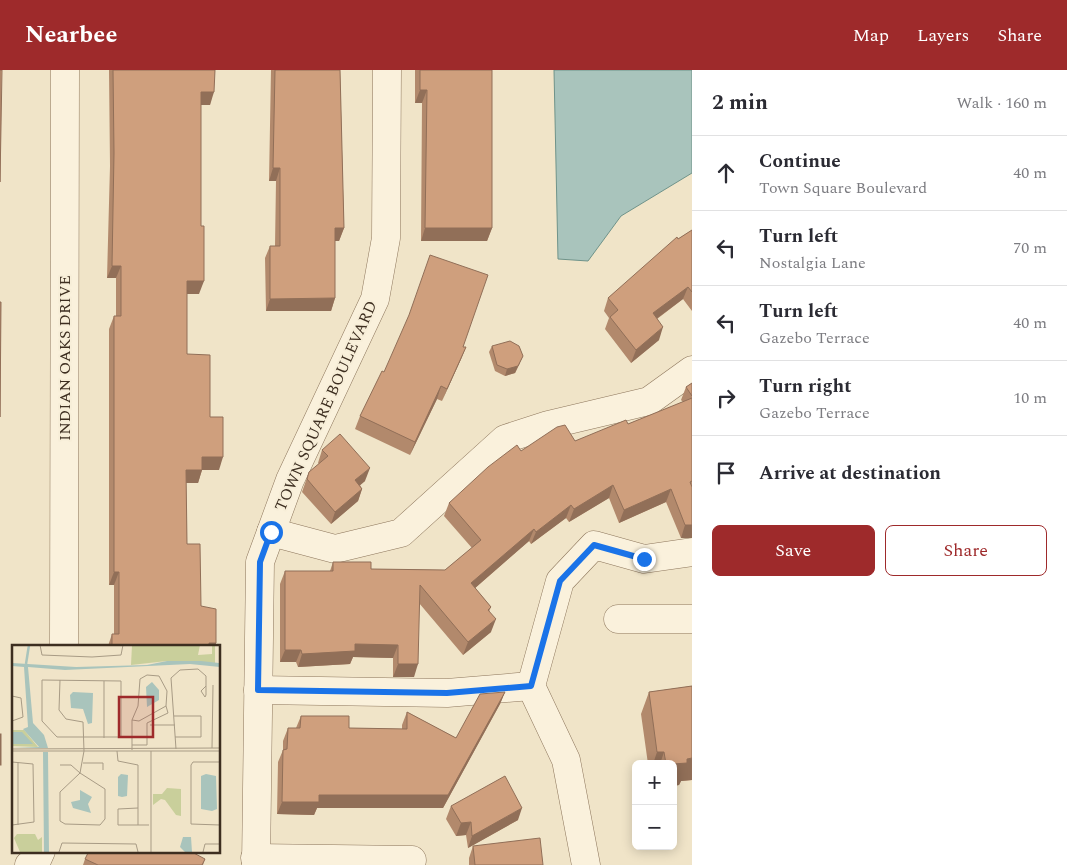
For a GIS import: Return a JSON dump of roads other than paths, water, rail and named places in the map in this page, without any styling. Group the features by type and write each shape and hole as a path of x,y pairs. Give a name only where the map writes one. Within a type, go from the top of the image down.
{"street":[{"name":"INDIAN OAKS DRIVE","path":"64,645 66,70"},
{"name":"TOWN SQUARE BOULEVARD","path":"256,862 260,562 290,480 375,298 386,238 387,70"},
{"name":"TOWN SQUARE BOULEVARD","path":"271,532 335,549 401,533 505,439 548,425 649,401 692,370"},
{"path":"586,865 566,760 531,686 560,581 594,545 644,559 692,552"},
{"path":"618,618 692,619"},
{"path":"258,690 447,693 531,686"},
{"path":"29,865 37,860 41,852"},
{"path":"256,862 412,860"}],"water":[{"path":"554,70 692,70 692,173 621,216 588,261 558,259"}]}
